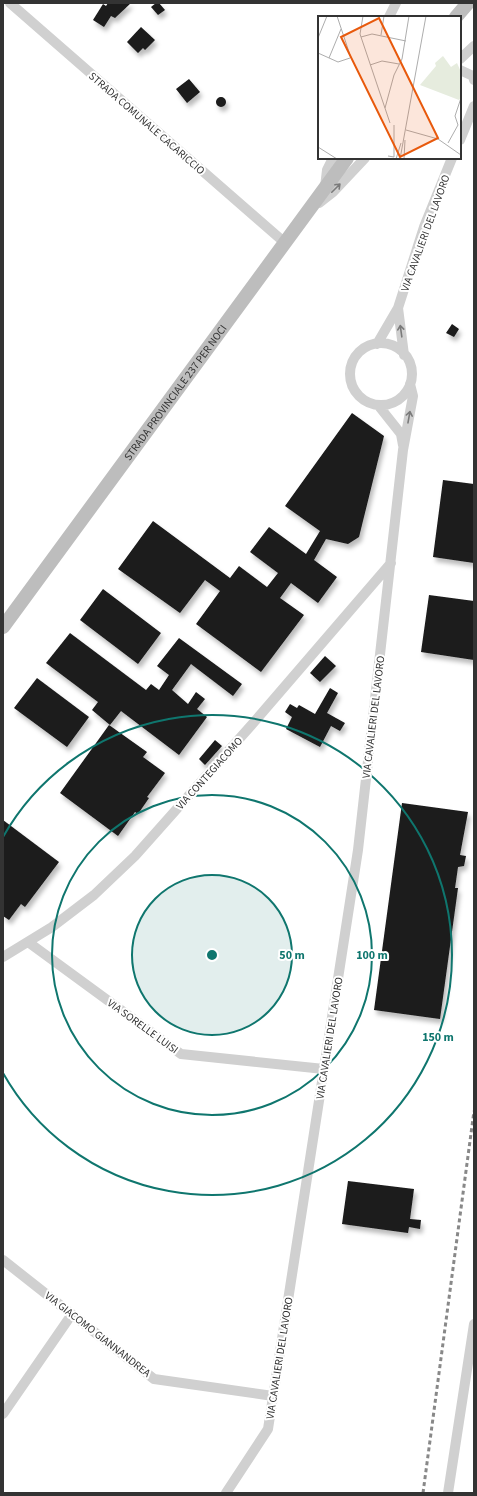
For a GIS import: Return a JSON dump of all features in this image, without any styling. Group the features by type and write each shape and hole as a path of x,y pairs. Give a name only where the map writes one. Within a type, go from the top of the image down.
{"main road":[{"path":"457,16 468,3"},
{"name":"STRADA PROVINCIALE 237 PER NOCI","path":"3,627 346,159"}],"street":[{"name":"STRADA COMUNALE CACARICCIO","path":"10,3 284,242"},
{"path":"390,16 396,3"},
{"path":"461,58 474,46"},
{"path":"461,70 473,76 474,80"},
{"path":"461,138 474,106"},
{"path":"325,187 327,170 332,159"},
{"path":"306,213 333,192 364,159"},
{"name":"VIA CAVALIERI DEL LAVORO","path":"226,1493 268,1429 358,850 392,563 403,450 413,396 410,384 411,374 409,364 404,355 398,308 424,227 452,159"},
{"path":"377,344 398,308"},
{"path":"377,344 388,344 397,348 404,355"},
{"name":"VIA CAVALIERI DEL LAVORO","path":"377,344 368,346 359,352 353,360 350,369 350,380 360,397 368,402 378,405 401,434 403,450"},
{"path":"378,405 388,404 398,400 405,393 410,384"},
{"name":"VIA CONTEGIACOMO","path":"3,957 52,927 94,895 135,856 392,563"},
{"name":"VIA SORELLE LUISI","path":"28,942 181,1054 324,1069"},
{"name":"VIA GIACOMO GIANNANDREA","path":"3,1260 154,1379 273,1396"},
{"path":"3,1414 72,1314"},
{"path":"448,1493 474,1324"}],"building":[{"path":"108,3 131,3 115,18 111,16 104,27 93,20 103,4 106,6"},
{"path":"156,3 159,3 165,10 158,15 151,7"},
{"path":"141,27 155,40 145,50 143,48 138,53 127,42"},
{"path":"189,79 200,92 187,103 176,89"},
{"path":"219,97 223,97 225,98 225,106 219,107 216,104 216,100"},
{"path":"452,324 459,329 454,337 446,333"},
{"path":"352,413 384,436 359,537 348,544 326,539 314,560 337,577 318,603 291,583 280,598 304,615 261,672 196,624 220,591 205,580 180,613 118,569 153,521 230,578 239,566 267,587 278,573 250,552 269,527 306,554 320,531 285,506"},
{"path":"443,480 474,484 474,563 433,557"},
{"path":"103,589 161,633 138,664 80,620"},
{"path":"429,595 474,601 474,660 421,652"},
{"path":"70,633 146,690 151,684 159,690 169,675 157,666 179,638 242,684 233,696 191,664 172,690 188,704 196,692 205,699 197,709 207,717 179,755 121,711 110,725 92,710 98,702 46,663"},
{"path":"325,656 336,666 320,682 310,673"},
{"path":"37,678 89,717 67,747 14,708"},
{"path":"330,688 338,693 327,713 345,723 340,731 331,726 320,747 286,729 292,717 285,712 290,704 297,708 299,705 315,714"},
{"path":"109,725 147,752 143,757 165,773 147,797 149,798 138,814 135,812 118,836 60,793"},
{"path":"215,740 222,746 205,765 199,759"},
{"path":"402,803 468,812 460,855 466,856 464,866 458,867 455,888 458,888 440,1019 374,1010"},
{"path":"3,820 59,862 25,907 21,904 9,920 3,916"},
{"path":"348,1181 414,1189 410,1219 421,1220 420,1229 409,1227 408,1233 342,1224"}],"railway":[{"path":"423,1493 474,1111"}]}
